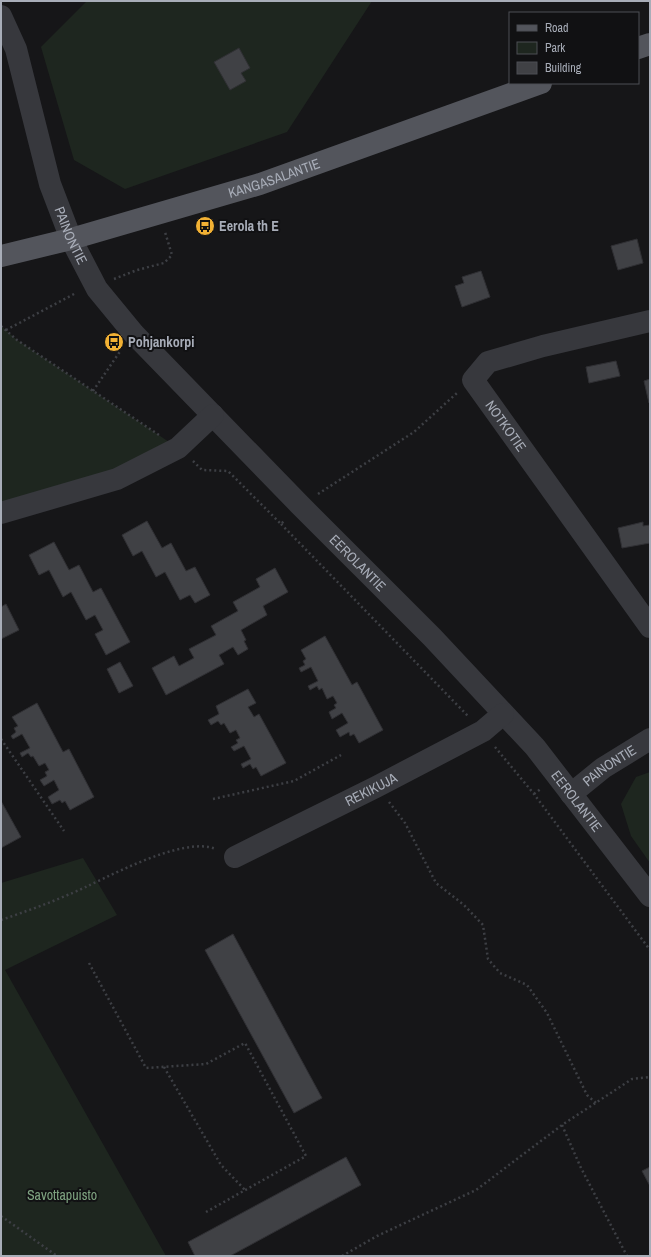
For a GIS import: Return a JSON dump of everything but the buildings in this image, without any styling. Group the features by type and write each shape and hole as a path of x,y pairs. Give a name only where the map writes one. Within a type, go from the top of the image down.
{"main road":[{"path":"639,48 650,44"},
{"name":"KANGASALANTIE","path":"1,256 71,239 260,184 538,84"}],"street":[{"name":"PAINONTIE","path":"1,16 16,49 50,184 71,239 97,289 134,334 213,415"},
{"name":"NOTKOTIE","path":"650,321 543,346 488,362 473,380 650,627"},
{"path":"1,513 117,479 178,448 213,415"},
{"name":"EEROLANTIE","path":"213,415 300,506 432,638 535,747 650,896"},
{"name":"REKIKUJA","path":"235,857 376,787 483,731 503,714"},
{"name":"PAINONTIE","path":"571,794 603,768 650,739"}],"path":[{"path":"93,391 121,350"},
{"path":"1,739 64,830"},
{"path":"213,799 294,781 341,755"},
{"path":"376,787 405,823 436,883 464,905 483,925 488,960 500,973 527,984 547,1013 586,1095 596,1103"},
{"path":"1,920 70,894 113,873 178,848 210,847 235,857"},
{"path":"89,963 146,1068 206,1064 245,1043 306,1156 206,1212"},
{"path":"164,1067 221,1165 245,1190"},
{"path":"342,1256 377,1236 476,1190 562,1125 632,1079 650,1077"},
{"path":"562,1125 581,1168 627,1256"},
{"path":"1,1216 57,1256"}],"green space":[{"path":"87,1 372,1 287,132 125,189 74,160 41,47"},
{"path":"1,326 17,340 178,448 1,513"},
{"path":"650,772 650,863 631,836 621,804 636,777"},
{"name":"Savottapuisto","path":"83,858 117,915 5,970 166,1256 1,1256 1,883"}],"place":[{"name":"Eerola th E","path":"205,226"},
{"name":"Pohjankorpi","path":"114,342"}]}
